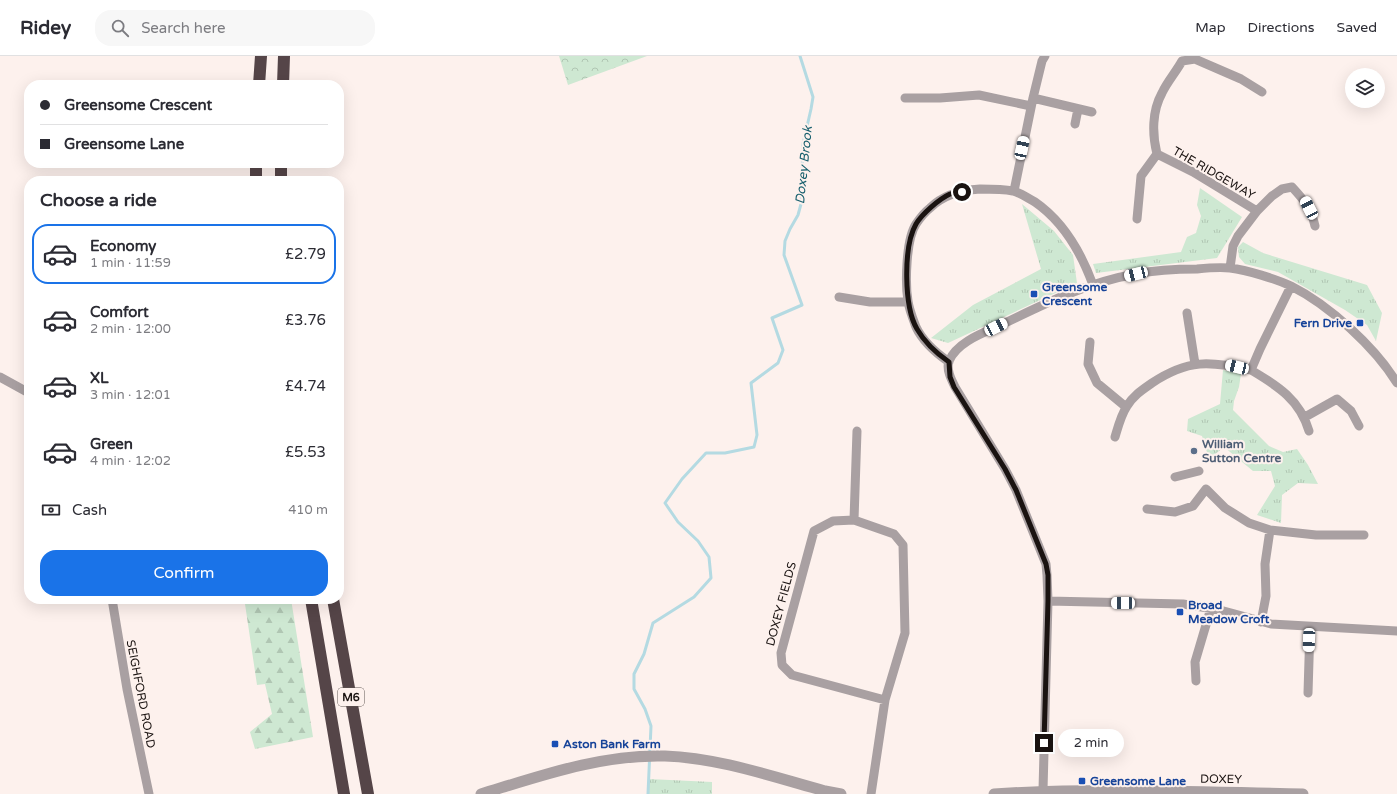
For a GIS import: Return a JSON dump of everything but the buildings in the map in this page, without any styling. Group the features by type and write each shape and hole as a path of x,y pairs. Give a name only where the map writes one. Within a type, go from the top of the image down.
{"highway":[{"path":"259,80 261,56"},
{"path":"283,80 284,56"},
{"name":"M6","path":"312,604 344,794"},
{"name":"M6","path":"335,604 368,794"}],"street":[{"path":"1014,191 1032,102 1042,61 1045,56"},
{"name":"THE RIDGEWAY","path":"1256,212 1193,172 1157,154 1154,143 1154,115 1162,93 1182,61 1195,59 1241,79 1262,92"},
{"path":"905,98 940,98 979,95 1092,112"},
{"path":"1075,124 1078,109"},
{"path":"1137,219 1141,176 1157,154"},
{"path":"1230,268 1232,246 1238,236 1256,212 1282,188 1292,187 1305,201 1313,216 1315,226"},
{"path":"949,362 926,342 916,328 908,302 907,280 909,245 916,224 931,207 950,194 973,190 992,189 1014,191 1027,198 1042,208 1060,225 1081,255 1093,285"},
{"path":"1043,790 1048,601 1048,575 1046,564 1041,549 1005,469 954,387 950,377 949,362 955,351 967,342 1044,304 1093,285 1136,274 1178,269 1230,268 1260,275 1291,286 1317,302 1348,326 1389,370 1397,383"},
{"path":"1251,370 1291,286"},
{"path":"839,297 870,302 908,302"},
{"path":"1187,313 1195,364"},
{"path":"1090,342 1088,364 1097,383 1126,407"},
{"path":"1115,437 1126,407 1135,395 1161,377 1175,370 1195,364 1223,363 1251,370 1284,392 1294,402 1305,417 1309,431"},
{"path":"0,377 24,390"},
{"path":"1305,417 1337,399 1350,412 1359,426"},
{"path":"854,520 857,431"},
{"path":"1175,477 1199,471"},
{"path":"1147,508 1175,512 1193,506 1206,489 1225,508 1249,523 1270,530 1316,535 1364,535"},
{"name":"DOXEY FIELDS","path":"872,794 885,700 905,633 903,545 894,534 854,520 833,521 814,531 781,653 782,665 792,675 885,700"},
{"path":"1261,622 1266,596 1265,564 1270,530"},
{"path":"1048,601 1183,604 1210,608 1261,622 1286,626 1397,631"},
{"name":"SEIGHFORD ROAD","path":"113,604 126,689 149,794"},
{"path":"1196,681 1195,662 1210,608"},
{"path":"1308,693 1310,627"},
{"path":"481,794 596,761 665,756 718,762 841,794"},
{"name":"DOXEY","path":"994,794 1043,790 1303,794"}],"green space":[{"path":"559,56 647,56 568,85"},
{"path":"1200,188 1242,217 1217,258 1096,273 1093,264 1181,252 1187,237 1196,233 1201,216 1197,205"},
{"path":"1022,204 1054,231 1073,255 1077,283 948,343 931,338 973,305 1041,269"},
{"path":"1243,242 1263,253 1367,285 1382,313 1376,341 1367,325 1345,310 1278,272 1245,264 1239,257 1238,247"},
{"path":"1223,370 1241,374 1233,410 1269,446 1283,452 1297,449 1308,465 1318,484 1298,483 1282,495 1281,523 1257,515 1275,486 1271,471 1253,471 1224,447 1209,459 1202,436 1187,431 1188,419 1220,404"},
{"path":"245,604 292,604 313,737 255,749 250,732 272,714 265,684 257,685"},
{"path":"649,779 712,782 712,794 648,794"}],"waterway":[{"name":"Doxey Brook","path":"648,794 651,726 645,709 634,689 634,674 644,654 653,623 694,597 711,578 709,557 698,541 678,522 665,503 682,479 706,453 725,453 754,447 757,435 751,383 778,363 783,350 772,318 802,305 784,255 785,241 798,215 801,204 803,144 813,97 800,56"}],"place":[{"name":"Greensome Crescent","path":"1034,294"},
{"name":"Fern Drive","path":"1360,323"},
{"name":"William Sutton Centre","path":"1194,451"},
{"name":"Broad Meadow Croft","path":"1180,612"},
{"name":"Aston Bank Farm","path":"555,744"},
{"name":"Greensome Lane","path":"1082,781"}],"route":[{"path":"962,192 950,194 931,207 916,224 909,245 907,280 908,302 916,328 926,342 949,362 950,377 954,387 996,453 1016,490 1046,564 1048,575 1048,601 1044,743"}]}
